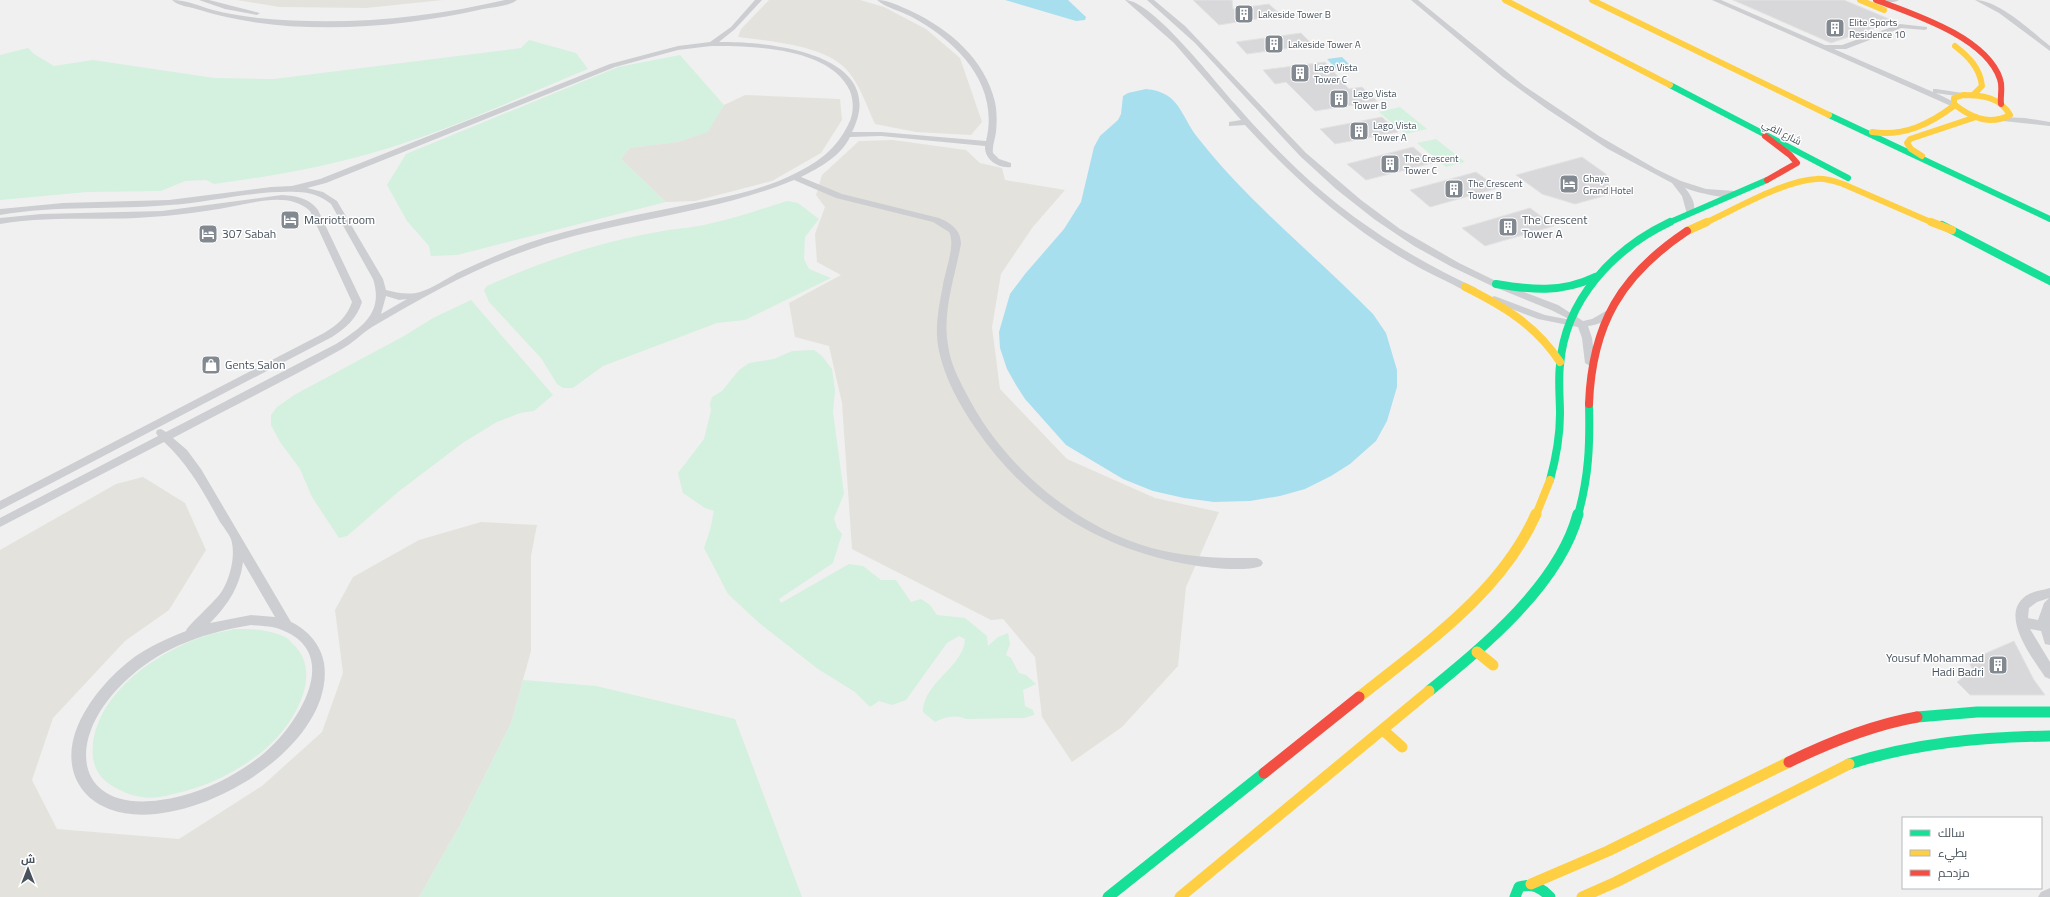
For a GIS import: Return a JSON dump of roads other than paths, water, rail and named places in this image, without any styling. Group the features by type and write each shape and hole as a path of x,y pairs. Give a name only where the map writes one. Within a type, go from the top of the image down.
{"street":[{"path":"175,0 212,13 243,19 317,24 414,18 482,8 514,0"},
{"path":"202,0 227,8 254,13 317,17 389,14 488,0"},
{"path":"712,44 733,28 759,0"},
{"path":"880,0 924,20 958,45 968,56 981,75 990,99 993,122 989,152 993,158 1008,166"},
{"path":"1128,0 1168,32 1246,122 1304,180 1369,233 1404,256 1516,315 1535,328 1550,344 1560,362"},
{"path":"1150,0 1186,29 1222,66 1269,120 1331,180 1384,222 1439,256 1571,320 1582,324 1596,321 1609,313"},
{"path":"1414,0 1502,71 1550,107 1612,147 1672,181 1708,193 1734,194"},
{"name":"شارع الفي","path":"1505,0 1765,136 2050,280"},
{"path":"1592,0 1809,107 2050,219"},
{"path":"1715,0 1906,83 1976,117 1991,120 2025,120 2050,124"},
{"path":"1860,0 1897,6"},
{"path":"1876,0 1897,6 1925,28 1955,46 1977,68 1982,79 1982,86 1973,95"},
{"path":"1883,0 1947,30 1981,54 2000,78 2004,105 2010,115 2003,119"},
{"path":"1978,0 2001,12 2050,48"},
{"path":"1897,6 1902,21 1900,26"},
{"path":"1822,47 1843,47 1900,26 1925,28"},
{"path":"728,43 733,28"},
{"path":"0,523 334,349 365,327 468,270 536,243 603,225 752,193 794,178 823,160 848,136 857,110 855,95 845,78 831,67 814,58 786,49 757,44 728,43 674,48 624,61 323,181 292,189"},
{"path":"1843,47 1848,55 1855,61"},
{"path":"1222,66 1232,64"},
{"path":"1197,81 1210,79"},
{"path":"1906,83 1939,92 1973,95 2004,105 2022,113 2050,119"},
{"path":"1954,105 1954,98 1963,95"},
{"path":"1809,107 1840,117 1870,131 1891,135 1936,117 1954,105"},
{"path":"1958,177 1913,151 1907,143 1910,139 1917,136 1939,131 1976,117"},
{"path":"1269,120 1280,118"},
{"path":"1232,124 1246,122"},
{"path":"853,125 881,134"},
{"path":"848,136 881,134 990,144"},
{"path":"1108,897 1411,654 1469,606 1490,586 1521,545 1538,513 1558,447 1560,362 1571,320 1597,276 1615,257 1633,242 1660,226 1796,165 1793,156 1773,144 1765,136"},
{"path":"304,202 315,192 341,174"},
{"path":"794,178 839,196 936,220 946,224 953,231 956,240 948,285 942,341 948,364 960,393 981,428 1009,462 1043,494 1082,524 1104,535 1144,549 1202,562 1257,563"},
{"path":"1591,370 1602,326 1609,313 1633,275 1659,250 1712,219 1806,180 1818,178 1839,182 1920,218 1952,230"},
{"path":"1672,181 1687,197 1690,212"},
{"path":"0,212 51,205 138,205 179,202 268,190 292,189 315,192 334,203 378,279 383,292 377,312 365,327"},
{"path":"0,221 39,216 119,216 172,213 273,198 291,198 304,202 314,210 357,302 352,315 338,329 328,335 0,506"},
{"path":"1496,284 1547,291 1580,285 1597,276"},
{"path":"1465,287 1540,316 1571,320"},
{"path":"383,292 399,297 424,293"},
{"path":"1180,897 1477,652 1504,628 1527,604 1547,578 1562,552 1574,526 1583,499 1589,473 1591,447 1591,370 1586,333 1582,324"},
{"path":"153,426 183,452 197,472 238,539 287,626"},
{"path":"185,636 213,611 232,586 239,562 238,539"},
{"path":"2050,593 2034,597 2028,602 2023,608 2021,622 2026,638 2050,673"},
{"path":"2050,603 2046,612 2045,627 2050,640"},
{"path":"244,621 270,622 287,626 302,636 313,649 318,665 317,684 310,705 298,727 279,748 256,768 229,785 200,798 178,804 143,809 119,806 99,798 85,785 78,768 78,748 84,727 96,705 114,684 141,661 159,649 185,636 208,627 244,621"},
{"path":"2021,622 2045,627"},
{"path":"1477,652 1493,665"},
{"path":"1505,897 1516,894 1519,887 1531,884 1608,851 1823,744 1850,734 1892,722 1935,715 2050,712"},
{"path":"1383,730 1402,747"},
{"path":"1582,897 1616,882 1844,766 1873,755 1935,740 2004,735 2050,736"},
{"path":"1531,884 1543,890 1550,897"},
{"path":"2046,897 2050,896"}],"water":[{"path":"1005,0 1068,0 1086,17 1085,20 1076,21"},
{"path":"1342,57 1353,68 1337,70 1327,59"},
{"path":"1146,89 1157,91 1173,100 1198,138 1239,185 1260,207 1373,314 1386,333 1397,370 1397,387 1387,421 1376,441 1350,464 1331,476 1305,489 1280,496 1250,501 1214,502 1184,498 1153,491 1123,479 1066,445 1025,399 1007,369 1000,348 999,332 1010,294 1025,274 1064,229 1081,202 1094,147 1100,136 1118,120 1121,114 1123,96 1128,93"}],"place":[{"name":"Lakeside Tower B","path":"1244,14"},
{"name":"Elite Sports Residence 10","path":"1835,28"},
{"name":"Lakeside Tower A","path":"1274,44"},
{"name":"Lago Vista Tower C","path":"1300,73"},
{"name":"Lago Vista Tower B","path":"1339,99"},
{"name":"Lago Vista Tower A","path":"1359,131"},
{"name":"The Crescent Tower C","path":"1390,164"},
{"name":"Ghaya Grand Hotel","path":"1569,184"},
{"name":"The Crescent Tower B","path":"1454,189"},
{"name":"Marriott room","path":"290,220"},
{"name":"The Crescent Tower A","path":"1508,227"},
{"name":"307 Sabah","path":"208,234"},
{"name":"Gents Salon","path":"211,365"},
{"name":"Yousuf Mohammad Hadi Badri","path":"1998,665"}]}
